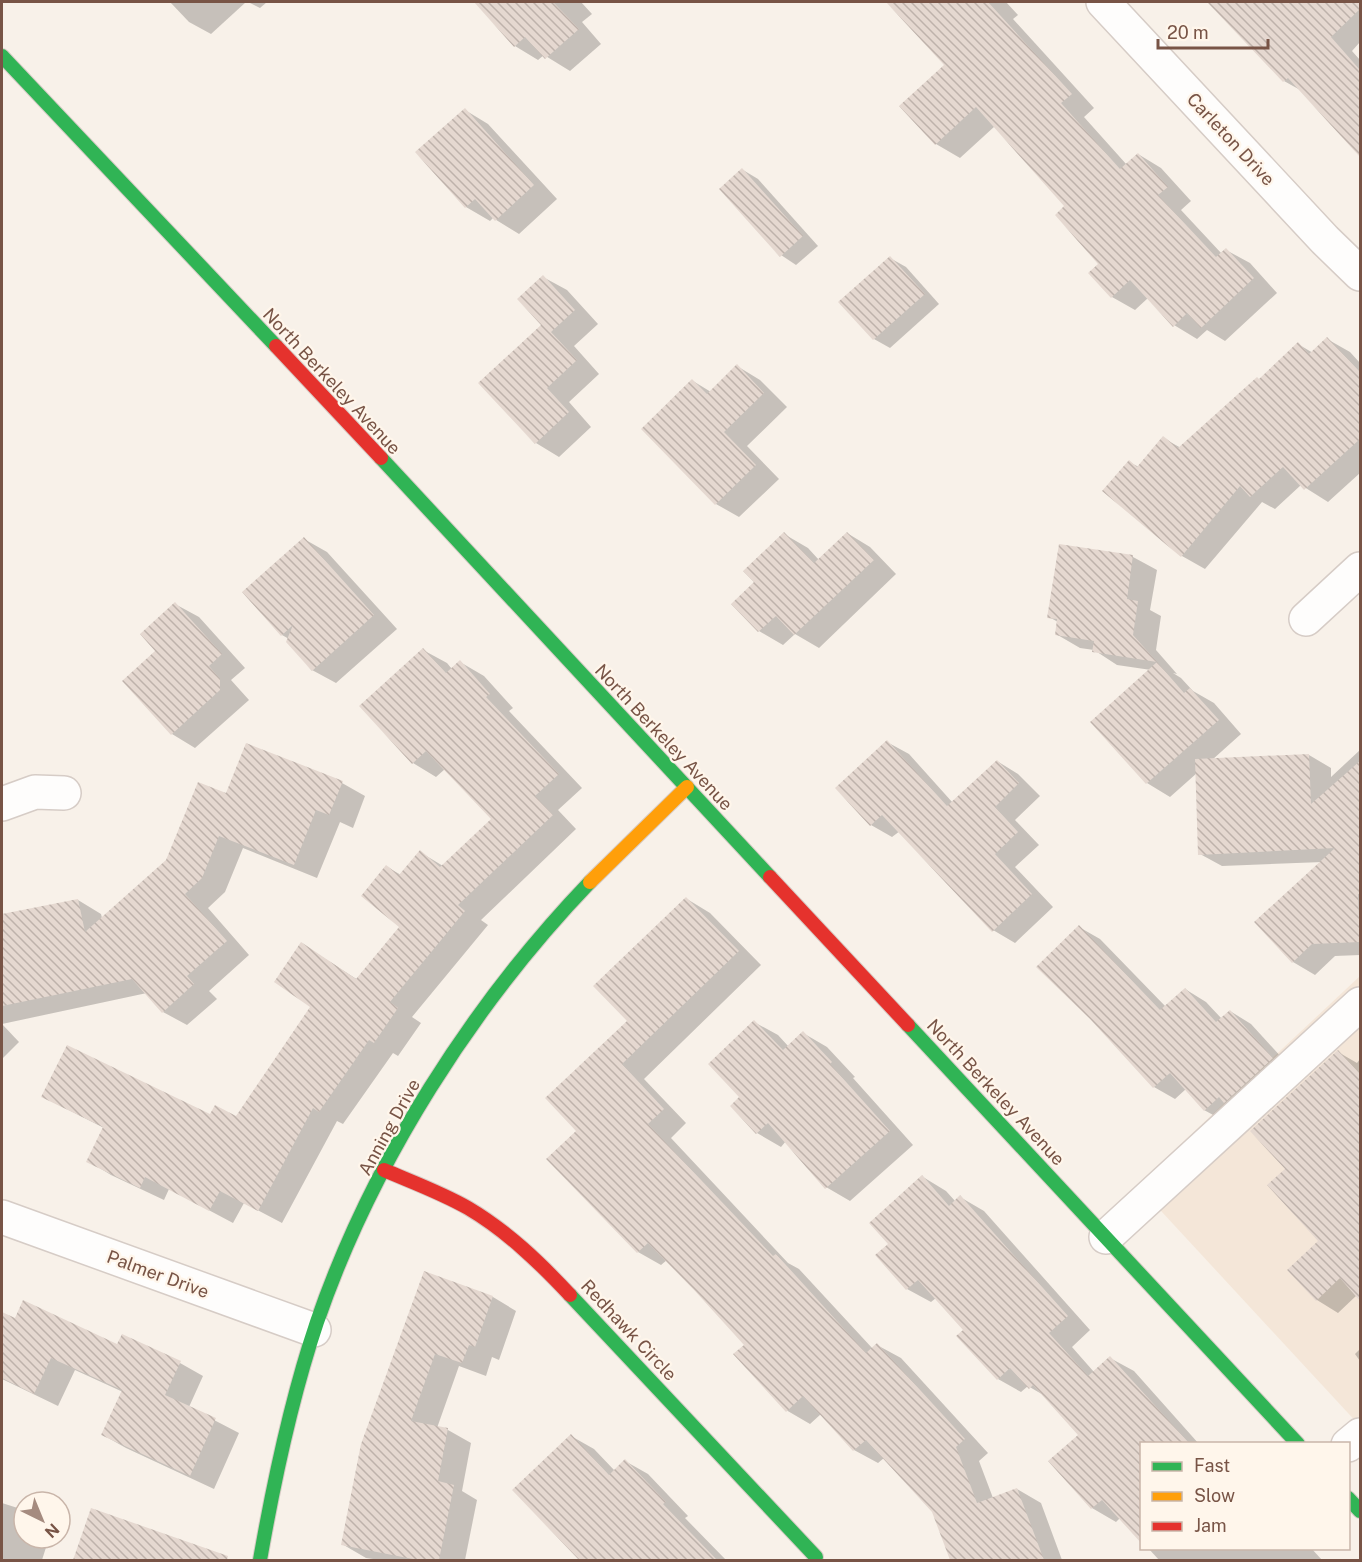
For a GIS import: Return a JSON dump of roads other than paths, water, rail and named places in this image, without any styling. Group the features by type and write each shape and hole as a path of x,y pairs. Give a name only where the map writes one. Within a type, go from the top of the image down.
{"street":[{"name":"Carleton Drive","path":"1103,2 1325,240 1360,274"},
{"name":"North Berkeley Avenue","path":"2,56 193,257 1297,1442"},
{"path":"1305,619 1360,569"},
{"name":"Anning Drive","path":"260,1560 275,1481 315,1330 335,1275 384,1170 433,1084 519,963 579,892 687,787"},
{"path":"2,804 35,792 64,793"},
{"path":"1106,1237 1360,1004"},
{"name":"Redhawk Circle","path":"384,1170 467,1207 494,1225 541,1264 816,1557"},
{"name":"Palmer Drive","path":"2,1217 315,1330"}]}
